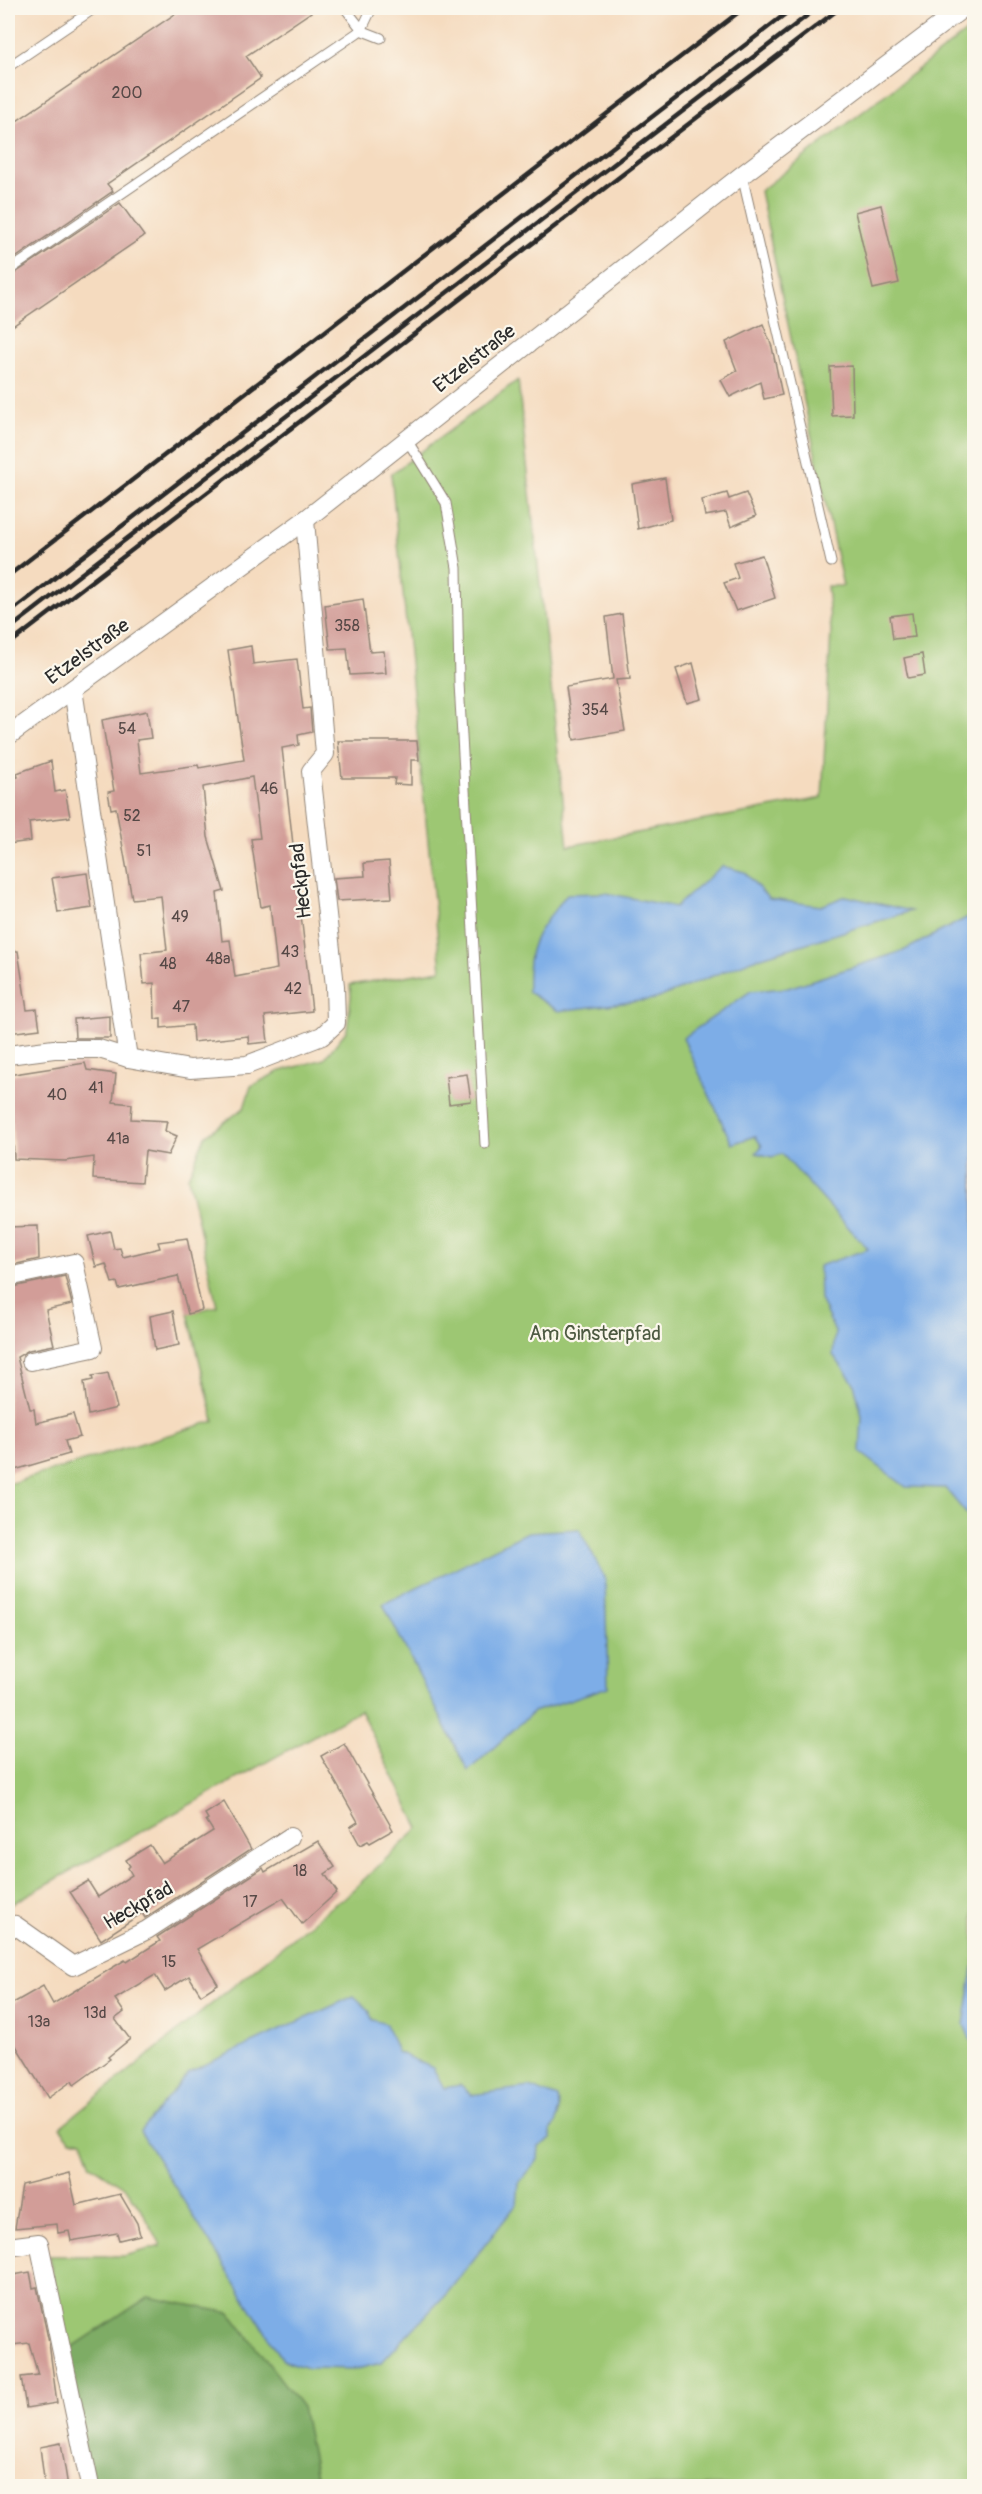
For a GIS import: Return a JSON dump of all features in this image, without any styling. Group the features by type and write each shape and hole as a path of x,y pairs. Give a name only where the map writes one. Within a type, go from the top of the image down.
{"street":[{"name":"Etzelstraße","path":"8,736 306,520 742,175 963,8"},
{"name":"Heckpfad","path":"8,1055 54,1049 99,1049 128,1058 190,1069 247,1065 322,1036 336,1023 335,986 311,771 325,754 306,520"},
{"path":"73,689 128,1058"},
{"path":"8,1277 74,1263 93,1348 31,1361"},
{"name":"Heckpfad","path":"8,1930 15,1925 73,1966 147,1930 290,1837"},
{"path":"8,2247 39,2243 90,2487"}],"lane":[{"path":"8,67 95,8"},
{"path":"345,8 362,29 381,38"},
{"path":"8,271 362,29 372,8"},
{"path":"742,175 831,562"},
{"path":"406,440 446,503 457,568 459,683 485,1144"}],"green space":[{"name":"Am Ginsterpfad","path":"974,26 974,2486 88,2486 49,2256 124,2256 161,2246 127,2189 91,2165 82,2140 71,2140 60,2127 343,1899 419,1828 360,1710 8,1906 8,1484 214,1421 188,1313 217,1306 188,1177 205,1136 244,1108 251,1086 278,1072 324,1059 347,1030 350,985 441,970 391,474 518,380 568,846 822,798 831,631 827,586 843,586 760,191"},
{"path":"148,2297 230,2313 302,2407 318,2486 88,2486 62,2354"}],"water":[{"path":"722,866 744,872 769,899 821,906 846,896 911,911 752,960 656,999 558,1011 528,992 529,960 532,948 541,928 567,894 606,893 675,907"},
{"path":"974,914 974,1523 945,1488 906,1487 860,1452 862,1416 854,1383 833,1355 835,1332 820,1299 819,1266 868,1249 782,1154 772,1157 756,1153 762,1146 755,1136 732,1144 683,1038 751,991 788,988 903,951"},
{"path":"579,1529 605,1578 608,1687 533,1712 468,1771 383,1604 528,1532"},
{"path":"974,1967 974,2047 964,2025"},
{"path":"354,1996 369,2010 372,2020 386,2024 397,2052 433,2068 444,2088 461,2085 471,2095 529,2087 558,2098 558,2116 551,2130 551,2139 539,2147 538,2159 519,2183 517,2204 448,2292 381,2363 357,2369 307,2368 283,2360 140,2131 189,2072"}],"building":[{"path":"184,8 317,8 246,56 261,78 107,184 113,191 8,263 8,127"},
{"path":"120,203 144,236 8,329 8,278"},
{"path":"881,205 899,283 873,289 855,212"},
{"path":"763,324 772,347 782,395 764,399 760,382 730,397 721,380 737,371 726,342"},
{"path":"852,366 853,415 832,416 830,367"},
{"path":"665,478 671,520 638,529 632,484"},
{"path":"727,493 729,499 746,493 756,516 731,527 726,512 705,516 702,500"},
{"path":"762,555 775,598 736,611 724,583 738,578 733,563"},
{"path":"363,599 370,652 384,651 386,673 350,675 347,648 330,649 325,605"},
{"path":"912,613 915,637 893,639 890,616"},
{"path":"622,614 630,679 616,680 625,731 574,740 566,687 613,679 606,617"},
{"path":"251,646 253,664 297,659 303,709 310,708 312,732 298,735 299,745 282,748 312,1011 265,1016 268,1042 249,1044 248,1036 193,1042 192,1025 161,1028 161,1018 155,1019 154,983 144,984 141,953 167,950 161,896 132,899 116,808 111,809 108,792 114,791 102,720 147,711 151,738 137,740 141,773 198,765 199,768 244,760 228,650","holes":["252,777 260,838 251,839 261,907 270,905 277,969 235,977 230,940 222,941 217,893 224,891 208,837 203,787"]},
{"path":"922,654 925,675 908,678 904,658"},
{"path":"693,663 702,699 687,703 676,669"},
{"path":"338,741 417,741 419,760 411,760 411,785 394,784 395,778 342,778"},
{"path":"51,761 55,792 65,790 70,817 29,822 31,841 8,844 8,780 18,777 17,773"},
{"path":"389,861 392,898 337,901 334,878 365,876 364,863"},
{"path":"87,873 92,908 58,913 52,878"},
{"path":"8,951 18,951 27,1010 37,1009 40,1029 8,1033"},
{"path":"110,1016 110,1038 75,1038 74,1019"},
{"path":"85,1063 87,1070 116,1074 113,1102 132,1104 131,1119 167,1121 165,1131 177,1136 168,1155 145,1151 142,1182 93,1179 94,1157 65,1161 14,1159 12,1121 8,1122 8,1075"},
{"path":"467,1074 471,1101 449,1104 446,1077"},
{"path":"38,1226 39,1259 8,1266 8,1227"},
{"path":"110,1231 114,1249 120,1248 123,1257 160,1248 158,1242 187,1238 202,1310 188,1314 178,1276 119,1289 117,1282 112,1283 106,1264 96,1267 88,1236"},
{"path":"65,1276 72,1304 46,1310 54,1345 29,1350 17,1357 30,1409 34,1409 36,1423 73,1414 80,1437 65,1441 69,1454 8,1472 8,1288"},
{"path":"173,1311 179,1345 155,1350 150,1316"},
{"path":"108,1373 117,1408 88,1415 84,1382 93,1380 92,1376"},
{"path":"344,1743 393,1830 370,1843 368,1841 360,1845 350,1827 358,1822 321,1756"},
{"path":"224,1802 251,1849 145,1918 142,1913 101,1940 70,1892 88,1881 98,1897 132,1875 126,1860 150,1845 162,1863 213,1831 205,1814"},
{"path":"318,1841 335,1867 325,1874 337,1892 302,1924 283,1898 197,1949 218,1984 201,1995 189,1976 165,1991 155,1975 115,1999 124,2012 115,2019 130,2039 108,2057 110,2059 74,2085 72,2081 48,2098 15,2044 8,2049 8,2006 43,1986 53,2004 160,1941 157,1937 263,1868 265,1872"},
{"path":"69,2173 76,2205 120,2194 137,2223 140,2235 119,2240 117,2233 71,2241 69,2231 58,2233 57,2224 15,2228 22,2185"},
{"path":"30,2272 33,2288 37,2287 49,2343 57,2403 26,2408 21,2377 38,2375 29,2343 12,2345 12,2323 8,2319 8,2276"},
{"path":"61,2443 68,2487 45,2487 40,2447"}],"railway":[{"path":"8,576 744,8"},
{"path":"8,614 793,8"},
{"path":"8,630 817,8"},
{"path":"8,645 840,8"}]}
